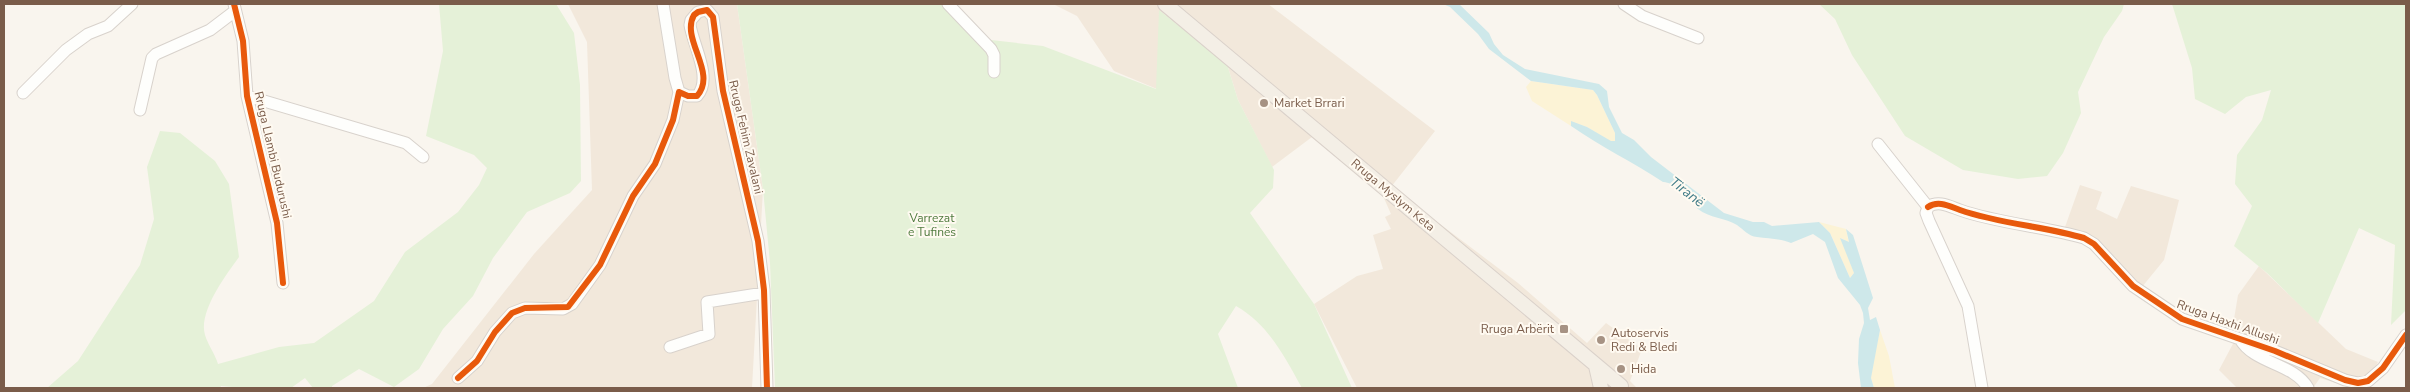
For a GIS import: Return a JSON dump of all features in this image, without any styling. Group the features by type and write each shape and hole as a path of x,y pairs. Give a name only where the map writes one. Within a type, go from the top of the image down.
{"main road":[{"name":"Rruga Myslym Keta","path":"1165,4 1511,291 1619,388"},
{"path":"1596,366 1602,388"}],"street":[{"path":"23,93 66,50 88,34 108,26 132,4"},
{"path":"458,378 477,361 495,332 512,313 526,308 563,308 572,304 600,264 633,196 655,164 673,120 680,92 675,78 663,4"},
{"path":"948,4 991,49 994,55 994,72"},
{"path":"1624,4 1642,16 1698,38"},
{"path":"140,110 152,58 156,54 210,30 235,7"},
{"name":"Rruga Llambi Budurushi","path":"235,7 243,41 247,96 277,223 283,283"},
{"name":"Rruga Fehim Zavalani","path":"680,92 692,97 697,96 702,88 703,75 690,25 694,15 707,10 713,17 720,73 758,241 764,293 767,388"},
{"path":"247,96 406,143 423,157"},
{"path":"1878,144 1928,207 1926,213 1928,222 1968,306 1982,388"},
{"name":"Rruga Haxhi Allushi","path":"1928,207 1933,203 1941,203 1984,218 2084,238 2094,244 2133,286 2164,309 2182,319 2305,362 2332,375 2358,382 2368,381 2382,368 2406,335"},
{"path":"670,347 709,334 707,302 764,293"},
{"path":"2239,338 2243,346 2252,353 2300,379 2308,388"}],"shaded area":[{"path":"568,4 737,4 763,189 752,388 423,388 432,384 534,254 592,190 587,42"},
{"path":"1053,4 1268,4 1435,131 1391,187 1518,283 1587,343 1606,323 1642,349 1630,381 1637,388 1357,388 1314,304 1357,276 1383,269 1373,235 1391,229 1385,217 1391,214 1383,196 1312,137 1272,167 1238,100 1227,64 1160,11 1157,89 1114,71 1077,16"},
{"path":"2080,185 2102,192 2096,209 2117,219 2131,186 2179,200 2164,260 2142,287 2093,236 2065,227"},
{"path":"2259,266 2346,349 2378,362 2365,388 2352,388 2320,378 2313,388 2237,388 2219,370 2243,325 2234,319 2238,295"}],"green space":[{"path":"439,4 556,4 574,33 580,85 581,181 570,193 527,212 493,258 473,296 443,329 419,369 394,387 359,369 332,386 332,388 313,388 305,378 291,388 221,386 220,388 47,388 78,361 140,265 154,219 147,167 160,131 180,133 215,161 229,184 239,257 209,305 204,326 206,339 218,364 279,347 314,343 374,301 405,252 458,212 479,185 487,168 474,155 426,136 443,51"},
{"name":"Varrezat e Tufinës","path":"737,4 943,4 974,35 995,46 991,40 1043,46 1156,89 1159,10 1227,64 1238,100 1274,170 1273,188 1250,213 1314,304 1352,388 1302,388 1282,353 1267,332 1258,322 1236,306 1218,334 1238,388 775,388 770,263 763,189"},
{"path":"1819,4 2124,4 2122,11 2104,37 2078,92 2081,113 2063,153 2047,176 2018,179 1963,170 1905,136 1852,55 1835,19"},
{"path":"2172,4 2406,4 2406,310 2391,325 2395,245 2359,228 2318,323 2267,273 2234,246 2252,206 2235,184 2237,155 2262,120 2271,90 2246,97 2225,114 2195,99 2192,68"}],"sand":[{"path":"1531,81 1593,90 1615,133 1615,141 1611,142 1587,127 1571,122 1571,126 1532,101 1526,87"},
{"path":"1819,222 1846,229 1849,243 1841,238 1854,273 1850,278 1830,233"},
{"path":"1880,330 1889,356 1895,388 1874,388 1871,378"}],"water":[{"name":"Tiranë","path":"1443,4 1459,4 1489,33 1494,44 1503,55 1525,69 1599,84 1607,91 1609,107 1622,133 1634,140 1651,157 1724,213 1753,222 1764,222 1772,226 1819,222 1830,233 1850,278 1854,273 1840,238 1849,242 1846,229 1853,235 1873,298 1868,308 1870,320 1876,317 1880,330 1871,378 1874,388 1861,388 1858,363 1859,339 1864,323 1863,313 1860,305 1838,278 1825,242 1813,234 1791,243 1778,239 1754,236 1733,223 1702,212 1675,186 1663,182 1571,126 1571,121 1587,127 1611,141 1615,141 1615,133 1593,90 1531,81 1489,49 1478,34 1450,7"}],"cycle path":[{"path":"234,4 243,41 247,96 277,223 283,283"},
{"path":"458,378 477,361 495,332 512,313 525,308 568,307 600,265 633,196 655,164 673,120 679,92 688,96 697,96 702,87 702,67 694,45 691,24 694,15 707,10 713,17 723,91 758,241 764,290 767,388"},
{"path":"1928,207 1944,204 1990,219 2084,238 2094,244 2133,286 2182,319 2275,351 2345,380 2358,383 2368,381 2383,368 2406,335"}],"place":[{"name":"Market Brrari","path":"1264,103"},
{"name":"Rruga Arbërit","path":"1564,329"},
{"name":"Autoservis Redi & Bledi","path":"1601,340"},
{"name":"Hida","path":"1621,369"}]}
